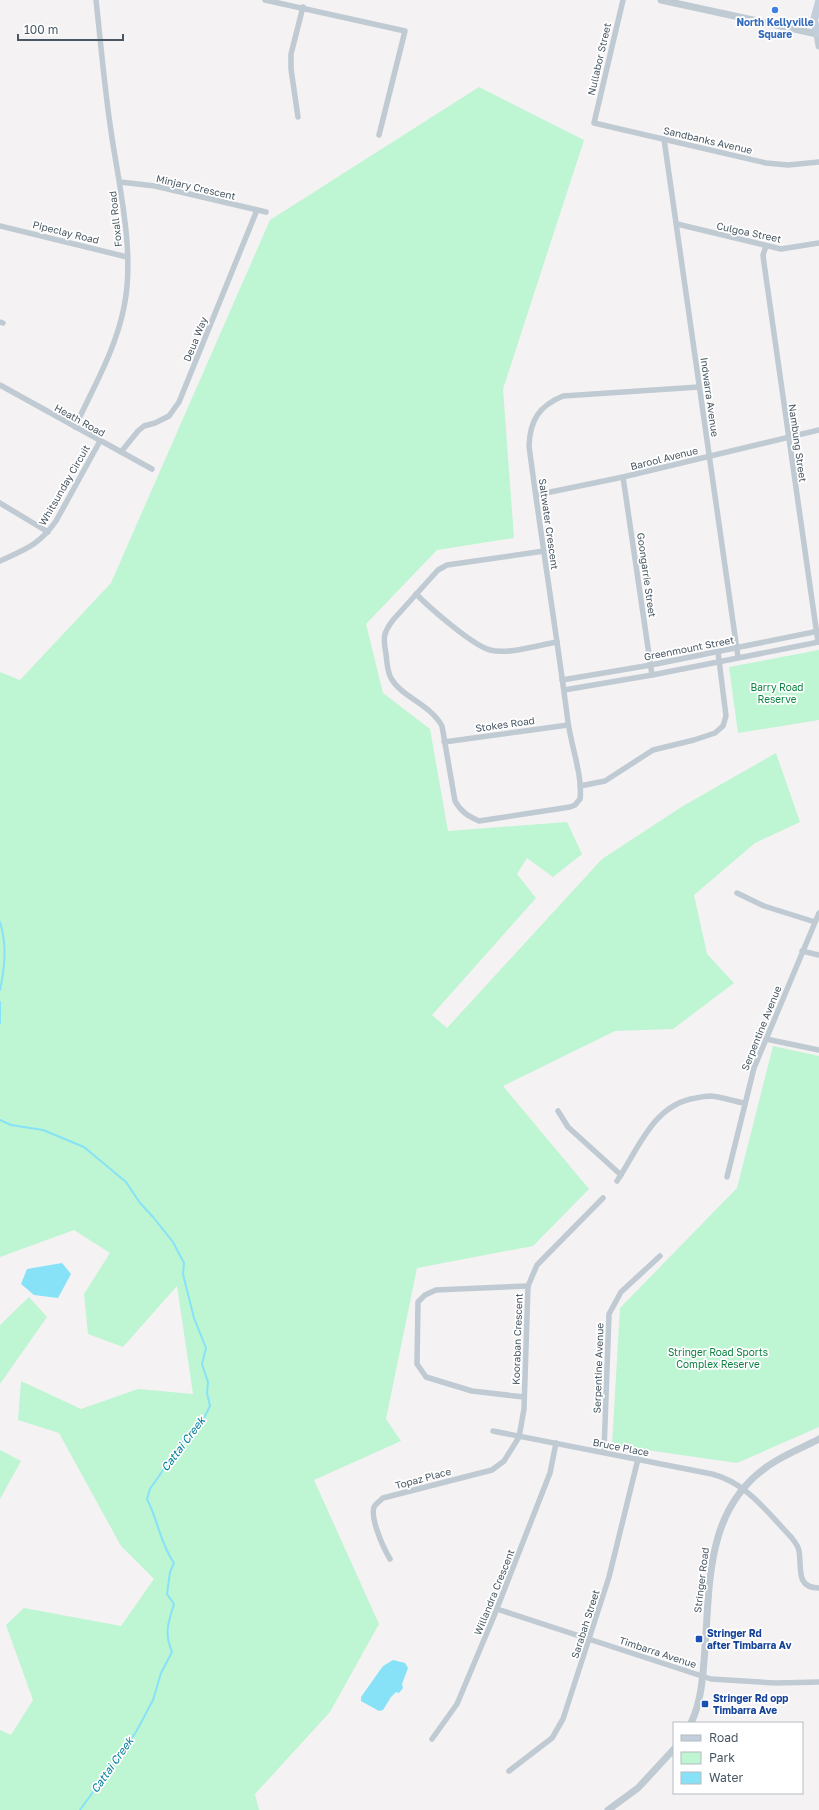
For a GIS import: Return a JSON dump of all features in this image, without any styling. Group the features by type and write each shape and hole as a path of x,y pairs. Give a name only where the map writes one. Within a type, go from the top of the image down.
{"main road":[{"path":"818,31 814,20 819,2"}],"street":[{"name":"Foxall Road","path":"75,427 119,330 128,284 120,182 112,138 96,0"},
{"path":"265,0 405,31 379,135"},
{"name":"Nullabor Street","path":"594,123 623,0"},
{"path":"661,0 818,31 819,46"},
{"path":"298,117 291,69 291,54 303,8"},
{"name":"Sandbanks Avenue","path":"594,123 766,163 788,165 819,162"},
{"name":"Indwarra Avenue","path":"664,139 738,657"},
{"name":"Minjary Crescent","path":"120,182 155,186 266,212"},
{"name":"Deua Way","path":"121,452 138,431 144,426 155,423 169,416 179,402 256,210"},
{"name":"Culgoa Street","path":"677,224 766,246 787,248 819,243"},
{"name":"Pipeclay Road","path":"0,226 127,257"},
{"name":"Nambung Street","path":"766,246 763,255 764,263 773,319 788,438 818,632 818,642"},
{"name":"Heath Road","path":"0,385 152,469"},
{"name":"Saltwater Crescent","path":"444,742 455,801 459,809 466,815 479,821 570,807 578,803 581,795 580,786 568,725 529,446 530,432 535,418 548,404 563,396 699,387"},
{"name":"Barool Avenue","path":"536,495 623,477 709,455 819,430"},
{"name":"Whitsunday Circuit","path":"0,560 24,550 41,539 48,532 56,521 100,441"},
{"name":"Goongarrie Street","path":"623,477 652,675"},
{"path":"0,503 48,532"},
{"path":"444,742 442,726 436,717 398,688 388,670 383,637 387,628 438,570 447,565 544,551"},
{"path":"416,594 476,643 490,650 503,651 557,642"},
{"name":"Greenmount Street","path":"562,680 651,665 818,632"},
{"name":"Greenmount Street","path":"564,690 652,675 818,642"},
{"path":"580,786 605,781 653,750 694,740 718,731 723,726 726,716 718,652"},
{"name":"Stokes Road","path":"444,742 568,725"},
{"path":"737,893 764,906 815,922"},
{"name":"Serpentine Avenue","path":"727,1178 744,1103 754,1068 819,913"},
{"path":"802,951 819,955"},
{"path":"766,1038 819,1050"},
{"path":"617,1181 651,1125 661,1114 676,1103 691,1098 710,1096 744,1103"},
{"path":"558,1111 568,1127 621,1174"},
{"name":"Kooraban Crescent","path":"519,1437 524,1397 528,1286 537,1265 603,1198"},
{"name":"Serpentine Avenue","path":"604,1452 609,1314 621,1292 660,1256"},
{"path":"524,1397 472,1391 426,1377 417,1364 418,1302 425,1295 436,1290 528,1286"},
{"name":"Bruce Place","path":"493,1432 604,1452 712,1474 728,1479 751,1494 796,1544 799,1551 801,1577 804,1582 812,1588 819,1588"},
{"name":"Topaz Place","path":"390,1559 383,1548 374,1516 374,1507 378,1502 383,1498 492,1470 504,1460 519,1437"},
{"name":"Stringer Road","path":"691,1722 700,1699 714,1552 723,1520 742,1488 769,1465 819,1439"},
{"name":"Willandra Crescent","path":"432,1739 456,1704 497,1610 550,1473 556,1443"},
{"name":"Sarabah Street","path":"509,1771 545,1744 558,1730 568,1708 609,1577 638,1459"},
{"name":"Timbarra Avenue","path":"497,1610 711,1679 776,1683 819,1682"},
{"path":"608,1810 638,1788 673,1750"}],"green space":[{"path":"479,87 584,140 503,389 514,538 437,550 366,624 383,693 430,729 448,831 567,822 582,854 553,877 527,858 517,874 536,898 432,1015 447,1028 602,859 683,806 776,753 800,822 755,843 694,895 707,954 734,983 673,1029 615,1031 503,1086 589,1189 533,1246 417,1268 386,1419 401,1441 314,1480 379,1624 330,1712 255,1794 259,1810 0,1810 0,1730 11,1735 33,1700 6,1625 24,1608 121,1626 154,1579 121,1546 59,1433 18,1420 21,1381 81,1409 138,1389 193,1394 177,1286 123,1347 88,1334 84,1294 110,1253 74,1230 0,1257 0,672 20,680 111,583 270,220"},
{"name":"Barry Road Reserve","path":"819,650 819,720 738,733 729,667"},
{"name":"Stringer Road Sports Complex Reserve","path":"773,1046 819,1056 819,1427 737,1463 612,1445 620,1308 737,1188"},
{"path":"29,1297 47,1317 0,1384 0,1325"},
{"path":"0,1450 21,1461 0,1499"}],"water":[{"path":"62,1263 71,1274 58,1298 34,1295 21,1284 27,1269"},
{"path":"393,1660 405,1663 408,1668 402,1684 403,1688 399,1693 396,1692 391,1697 383,1710 379,1711 361,1701 361,1697 383,1666"}],"waterway":[{"name":"Cattai Creek","path":"0,922 4,939 3,972 0,990"},
{"name":"Cattai Creek","path":"0,1002 0,1023"},
{"name":"Cattai Creek","path":"0,1120 11,1125 43,1130 84,1147 126,1182 140,1203 173,1242 184,1263 183,1274 194,1318 206,1348 202,1364 208,1382 207,1393 210,1406 205,1416 186,1437 150,1489 147,1499 165,1548 174,1563 170,1572 167,1594 174,1604 168,1628 168,1639 172,1652 161,1673 153,1700 136,1732 80,1810"}],"place":[{"name":"North Kellyville Square","path":"775,10"},
{"name":"Stringer Rd after Timbarra Av","path":"699,1639"},
{"name":"Stringer Rd opp Timbarra Ave","path":"705,1704"}]}
